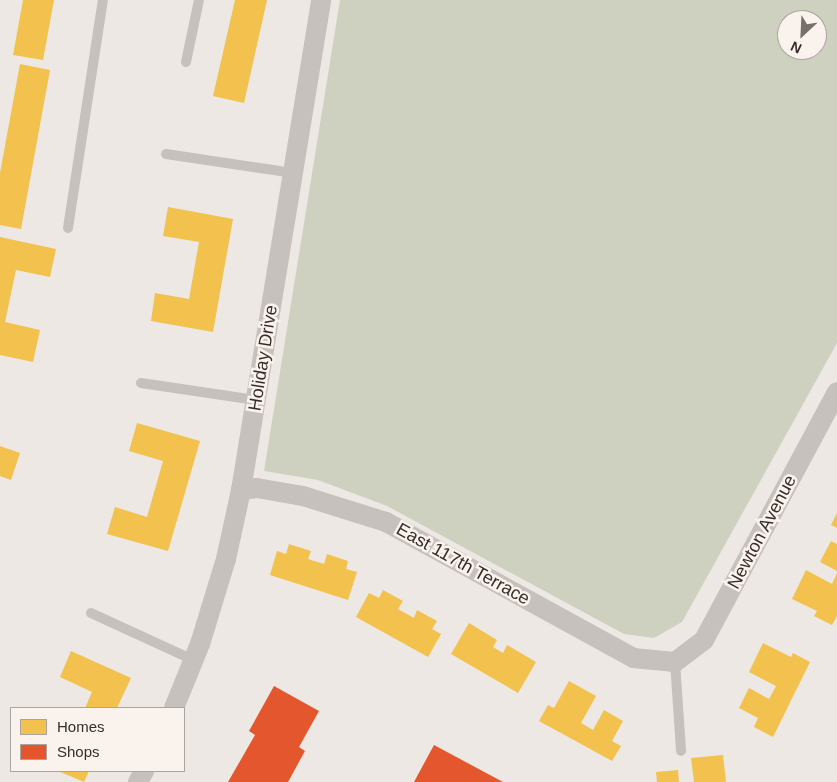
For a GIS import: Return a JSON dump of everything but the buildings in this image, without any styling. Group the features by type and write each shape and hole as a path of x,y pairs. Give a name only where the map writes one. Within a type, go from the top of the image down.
{"street":[{"name":"Holiday Drive","path":"174,707 194,660 226,559 242,490 321,0"},
{"name":"Newton Avenue","path":"675,662 704,640 837,392"},
{"name":"East 117th Terrace","path":"242,490 257,488 304,496 386,522 633,658 675,662"}],"lane":[{"path":"68,228 103,0"},
{"path":"186,62 199,0"},
{"path":"166,154 293,173"},
{"path":"141,383 256,400"},
{"path":"91,613 194,660"},
{"path":"675,662 681,751"}],"green space":[{"path":"340,0 837,0 837,343 682,622 654,638 624,634 387,506 318,480 264,471"}]}
